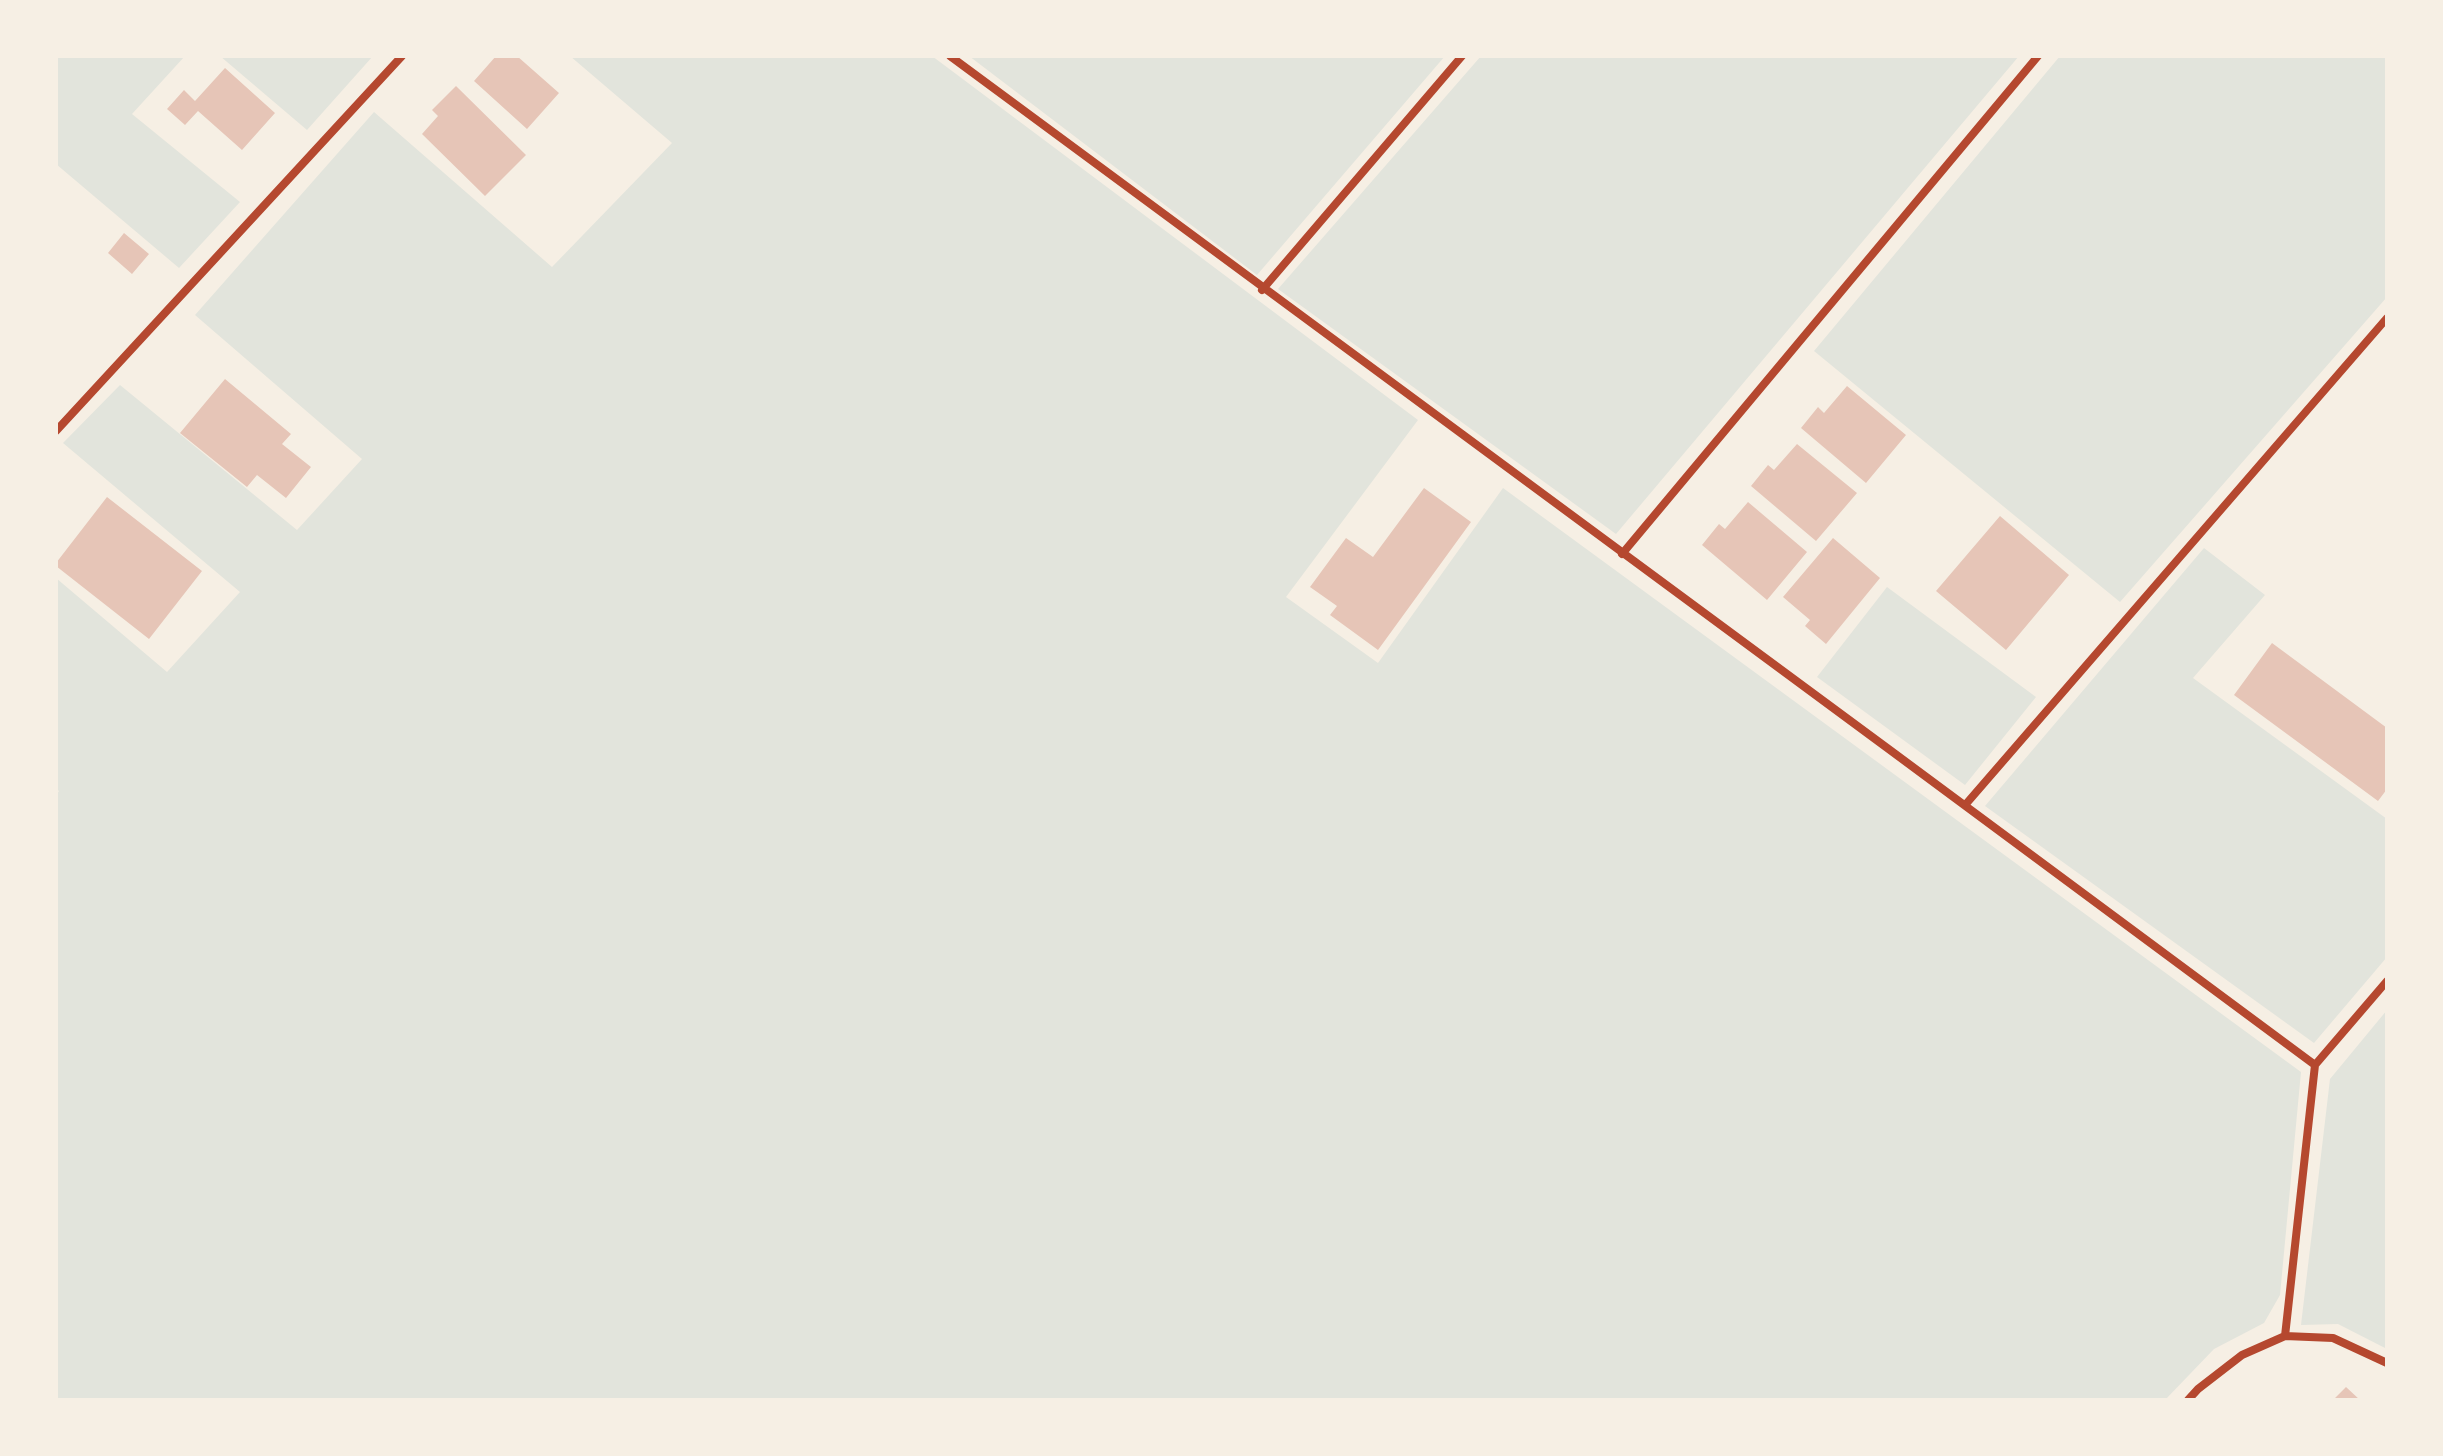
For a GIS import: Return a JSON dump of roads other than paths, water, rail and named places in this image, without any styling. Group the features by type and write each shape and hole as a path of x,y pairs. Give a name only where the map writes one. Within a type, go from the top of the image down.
{"street":[{"path":"56,431 402,56"},
{"path":"950,56 1262,290 1966,804 2315,1065"},
{"path":"1262,290 1462,56"},
{"path":"1622,554 2038,56"},
{"path":"1966,804 2387,318"},
{"path":"2285,1336 2315,1065 2387,981"},
{"path":"2188,1400 2242,1355 2285,1336 2333,1338 2387,1363"}]}
